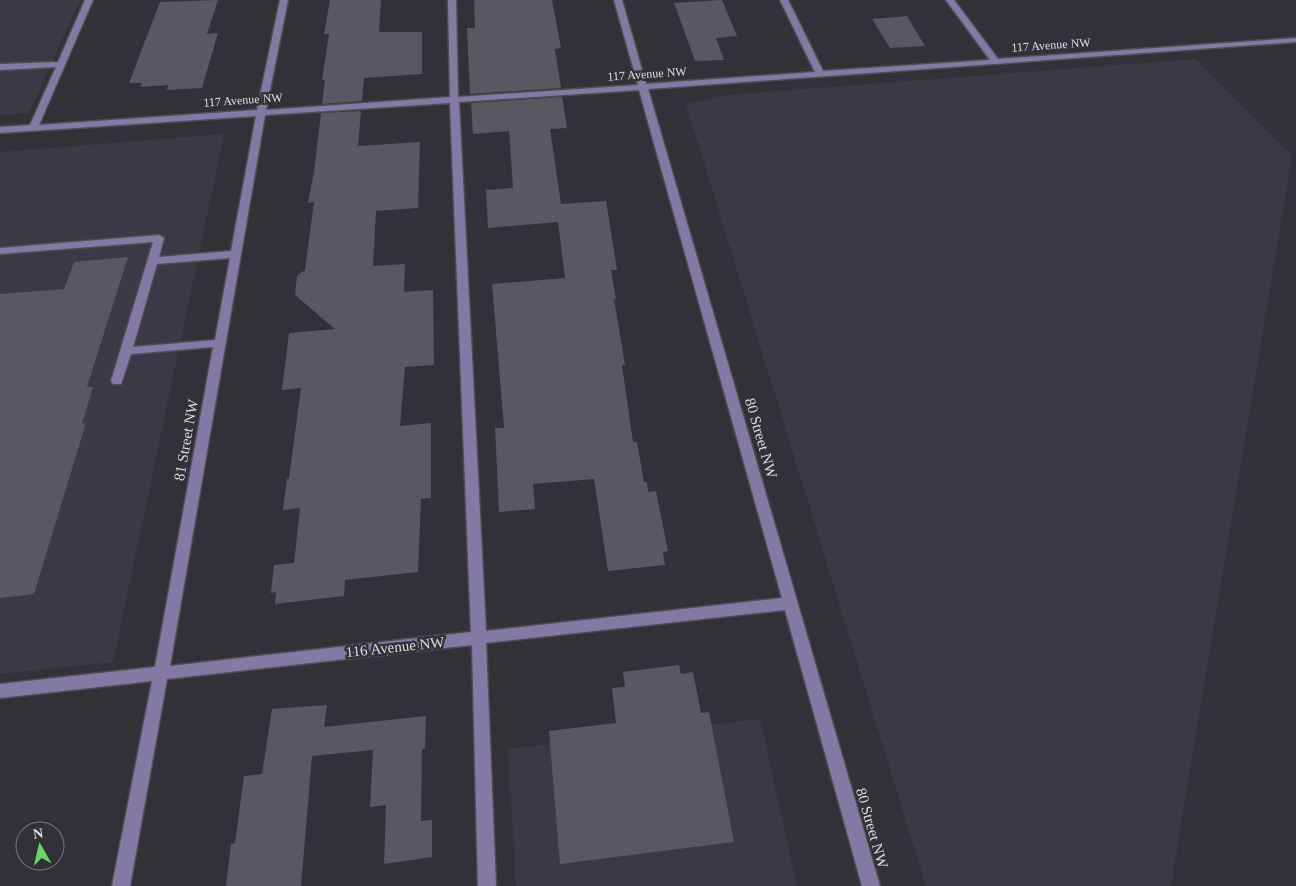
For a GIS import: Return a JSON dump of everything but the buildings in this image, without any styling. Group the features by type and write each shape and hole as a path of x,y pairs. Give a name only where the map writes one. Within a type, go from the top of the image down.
{"street":[{"path":"33,128 89,0"},
{"name":"81 Street NW","path":"121,886 162,673 261,112 284,0"},
{"path":"452,0 454,99 479,638 486,886"},
{"name":"80 Street NW","path":"618,0 872,886"},
{"path":"784,0 820,74"},
{"path":"950,0 996,62"},
{"name":"117 Avenue NW","path":"0,130 643,87 1296,40"},
{"path":"0,67 60,64"},
{"path":"0,251 159,238 117,381"},
{"path":"153,261 236,254"},
{"path":"126,351 220,342"},
{"name":"116 Avenue NW","path":"0,691 791,603"}],"shaded area":[{"path":"0,0 80,0 29,113 0,115"},
{"path":"1196,59 1292,155 1171,886 926,886 686,104 727,95"},
{"path":"224,134 113,662 0,674 0,152"},
{"path":"760,719 797,886 516,886 508,749"}]}
